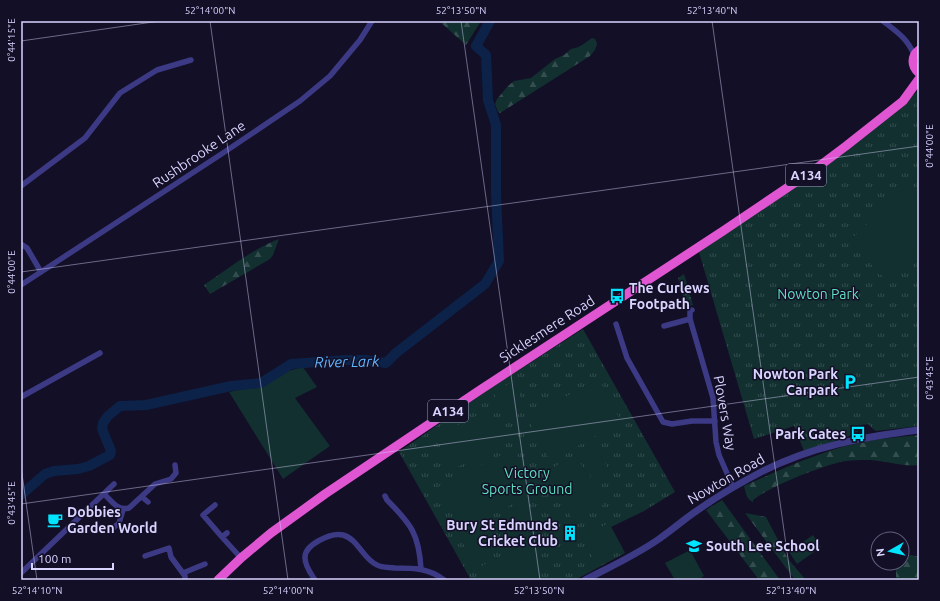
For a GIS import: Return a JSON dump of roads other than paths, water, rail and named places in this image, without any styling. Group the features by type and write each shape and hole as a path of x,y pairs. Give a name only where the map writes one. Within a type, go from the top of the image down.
{"highway":[{"name":"Sicklesmere Road","path":"218,580 241,558 281,525 325,494 818,167 897,105 907,95 915,77 918,74 912,62 917,51"}],"street":[{"name":"Rushbrooke Lane","path":"21,285 300,101 330,76 360,40 372,21"},
{"path":"883,21 902,36 910,46 917,51"},
{"path":"21,186 85,138 120,93 157,70 191,60"},
{"path":"21,244 27,248 41,272"},
{"name":"Plovers Way","path":"692,310 690,311 690,319 713,398 719,455 733,487"},
{"path":"664,327 690,319"},
{"path":"615,327 636,377 663,422 672,424 692,421 715,421"},
{"path":"21,397 100,353"},
{"name":"Nowton Road","path":"585,580 656,541 698,510 733,487 762,472 821,448 866,437 919,430"},
{"path":"104,494 118,508 124,510 129,508 155,484 171,479 176,473 175,465"},
{"path":"21,573 114,484"},
{"path":"385,496 409,524 416,538 419,548 421,569"},
{"path":"142,497 148,502"},
{"path":"215,505 203,515 225,535 241,558"},
{"path":"111,530 119,523 124,510"},
{"path":"314,576 306,563 304,556 318,541 334,534 344,535 352,540 376,565 421,569 444,580"},
{"path":"145,556 169,548 171,557 185,576 185,580"},
{"path":"183,573 205,564"},
{"name":"Nowton Road","path":"596,580 606,569"}],"waterway":[{"name":"River Lark","path":"21,495 45,474 54,471 78,469 89,466 110,455 111,451 102,429 103,423 108,416 120,406 146,405 231,386 261,383 291,364 346,360 366,360 386,363 396,353 485,284 499,261 496,193 496,125 488,100 486,55 476,46 490,21"}],"place":[{"name":"The Curlews Footpath","path":"617,296"},
{"name":"Nowton Park Carpark","path":"850,382"},
{"name":"Park Gates","path":"858,434"},
{"name":"Dobbies Garden World","path":"55,520"},
{"name":"Bury St Edmunds Cricket Club","path":"570,533"},
{"name":"South Lee School","path":"694,546"}],"park label":[{"name":"Nowton Park","path":"818,294"},
{"name":"Victory Sports Ground","path":"527,482"}]}
